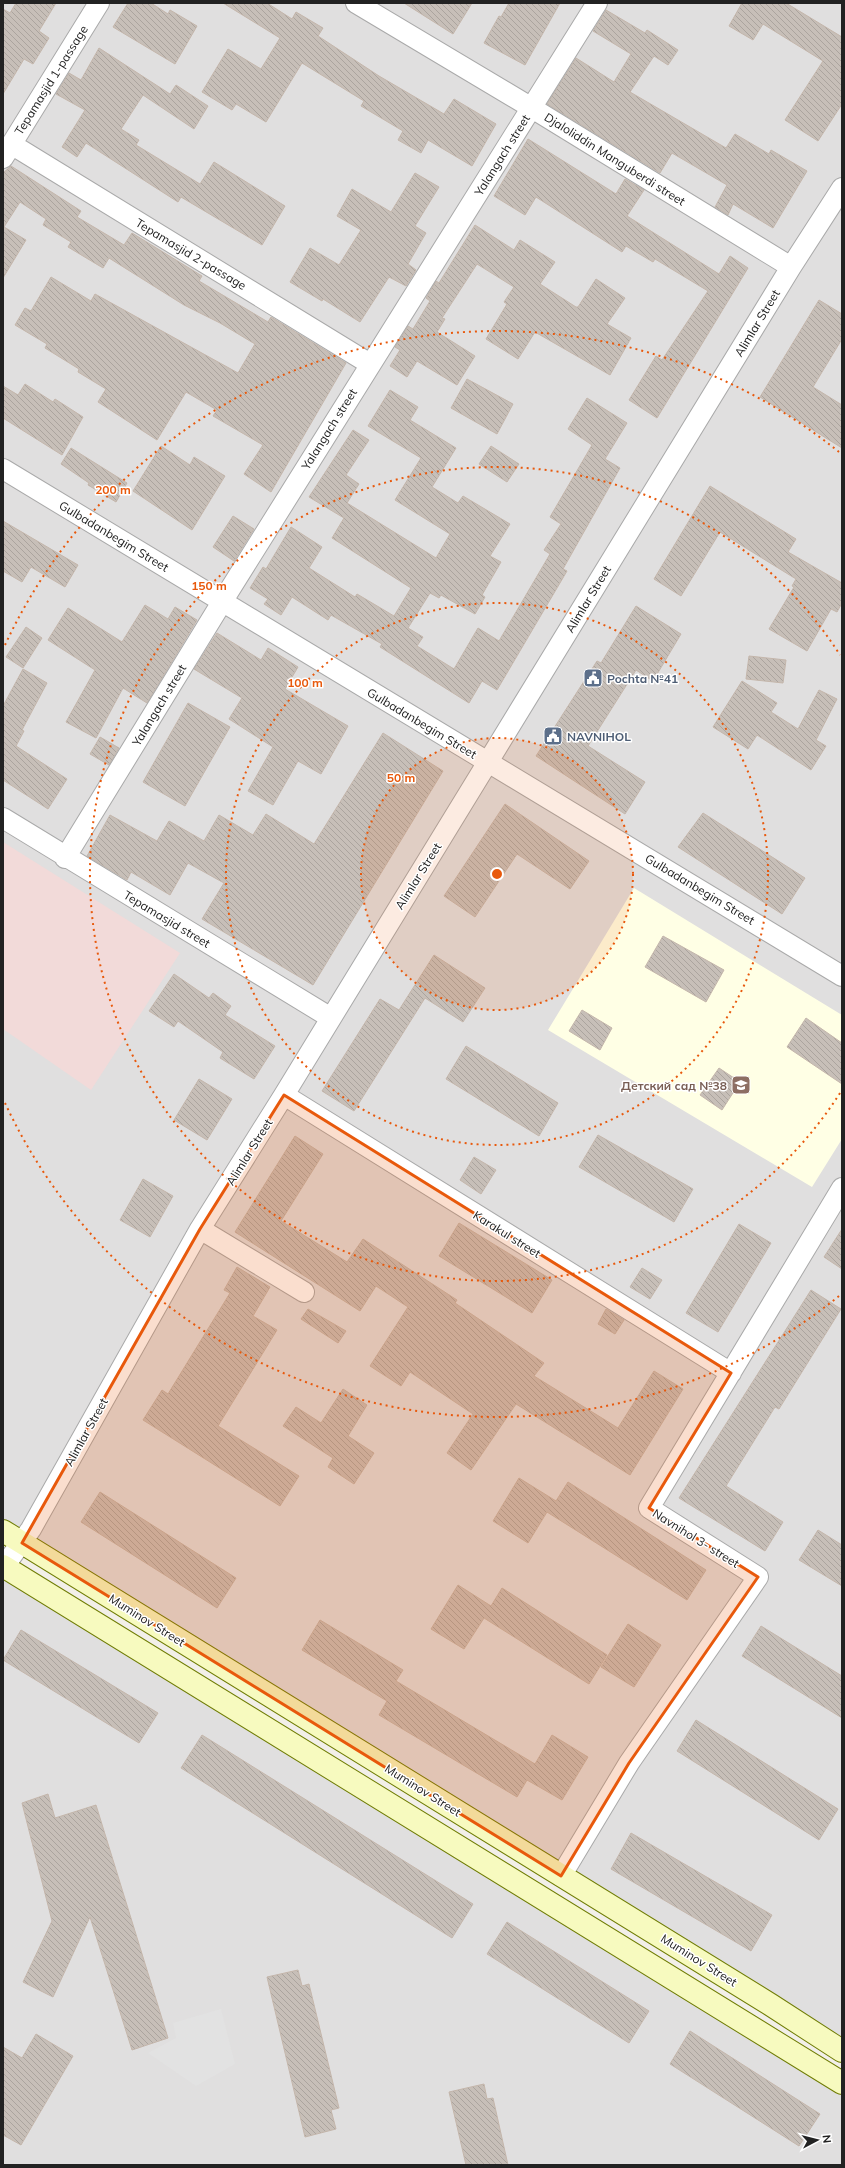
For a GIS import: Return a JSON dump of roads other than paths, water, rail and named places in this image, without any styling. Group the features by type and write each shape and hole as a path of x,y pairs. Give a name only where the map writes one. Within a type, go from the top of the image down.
{"main road":[{"name":"Muminov Street","path":"3,1531 842,2051"},
{"path":"3,1567 842,2083"}],"street":[{"name":"Tepamasjid 1-passage","path":"7,151 99,3"},
{"name":"Djaloliddin Manguberdi street","path":"356,3 532,108 791,267"},
{"name":"Yalangach street","path":"65,858 370,364 597,3"},
{"name":"Tepamasjid 2-passage","path":"7,151 370,364"},
{"name":"Аlimlar Street","path":"3,1567 22,1543 200,1229 284,1095 791,267 842,188"},
{"name":"Gulbadanbegim Street","path":"3,469 842,976"},
{"name":"Tepamasjid street","path":"3,818 65,858 331,1018"},
{"name":"Karakul street","path":"284,1095 731,1373"},
{"name":"Navnihol 3- street","path":"561,1876 629,1763 758,1577 649,1508 842,1188"},
{"path":"200,1229 304,1292"}],"place":[{"name":"Pochta №41","path":"593,678"},
{"name":"NAVNIHOL","path":"553,736"},
{"name":"Детский сад №38","path":"741,1085"}]}
